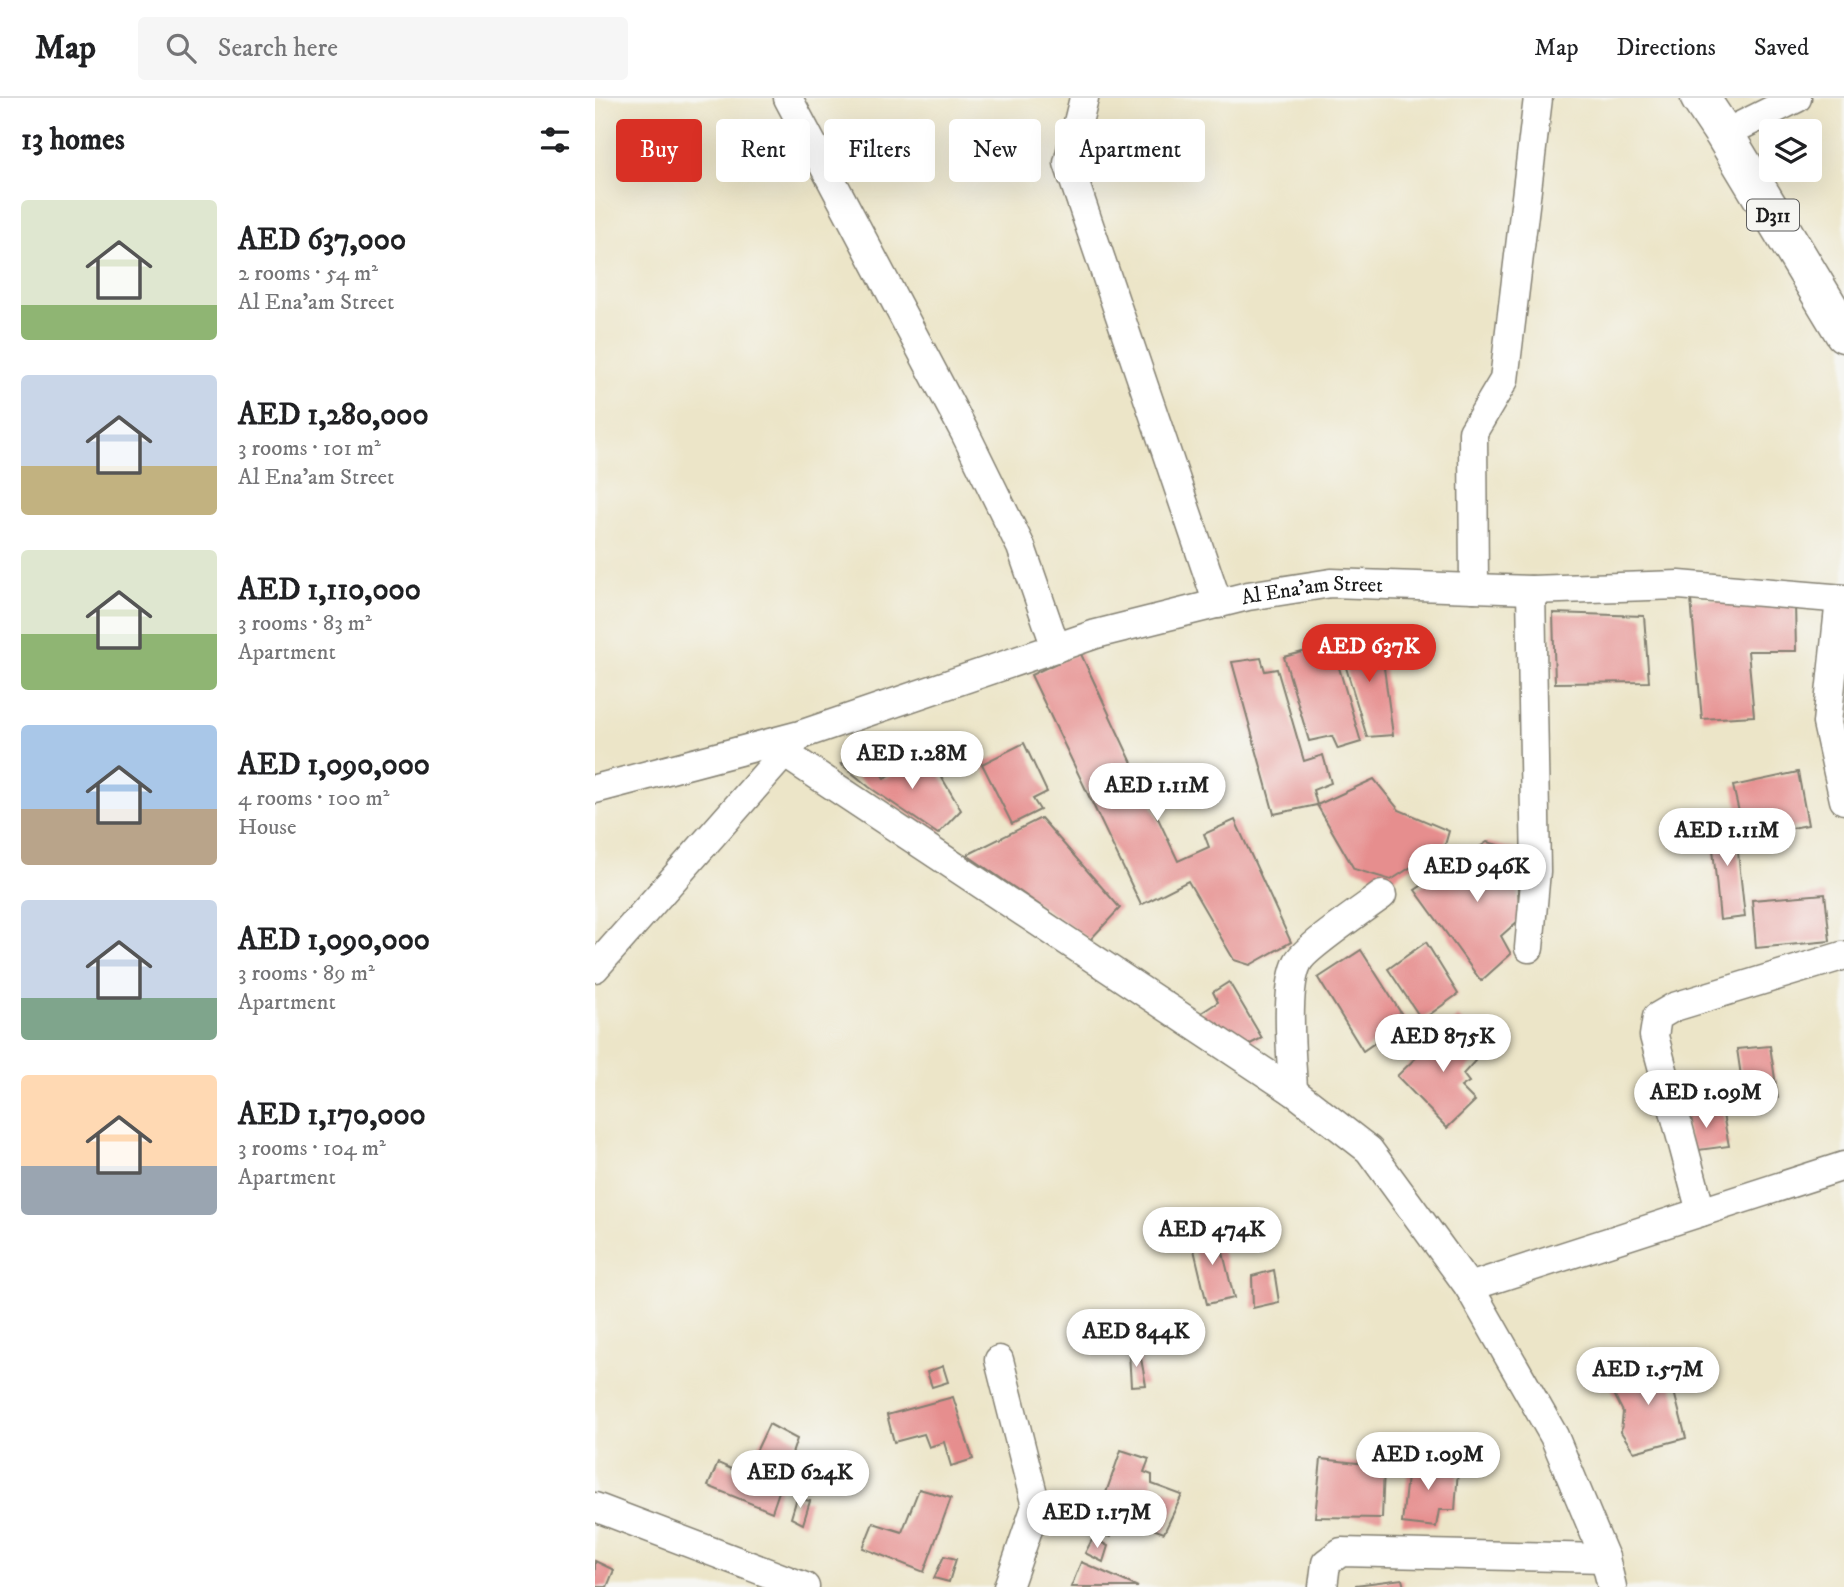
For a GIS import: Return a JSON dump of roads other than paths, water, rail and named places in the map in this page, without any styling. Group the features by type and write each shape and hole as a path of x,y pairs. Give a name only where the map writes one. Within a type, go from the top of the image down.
{"main road":[{"name":"D311","path":"1700,98 1844,333"}],"street":[{"path":"788,98 965,433 1021,547 1056,648"},
{"path":"1084,98 1068,163 1218,604"},
{"path":"1474,588 1473,432 1504,380 1538,98"},
{"path":"1724,134 1797,98"},
{"name":"Al Ena'am Street","path":"595,789 792,744 1096,634 1248,596 1331,583 1531,590 1679,585 1842,599"},
{"path":"1529,948 1536,871 1531,590"},
{"path":"1842,599 1826,723 1844,800"},
{"path":"595,968 792,744 1293,1091 1369,1150 1469,1287 1554,1436 1605,1558 1612,1587"},
{"path":"1293,1091 1291,989 1298,961 1316,944 1382,895"},
{"path":"1701,1212 1654,1036 1657,1017 1674,1007 1843,963"},
{"path":"1469,1287 1844,1166"},
{"path":"999,1360 1036,1506 1008,1587"},
{"path":"595,1507 805,1587"},
{"path":"1323,1587 1325,1563 1341,1552 1605,1558"}]}
